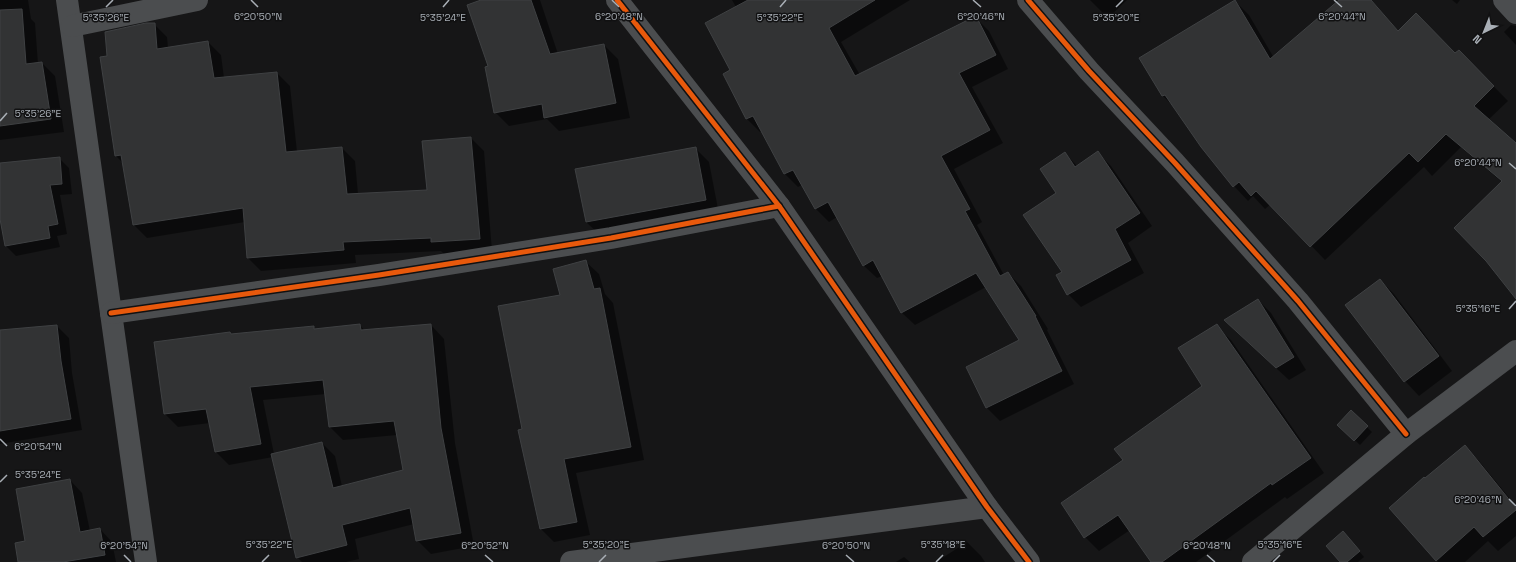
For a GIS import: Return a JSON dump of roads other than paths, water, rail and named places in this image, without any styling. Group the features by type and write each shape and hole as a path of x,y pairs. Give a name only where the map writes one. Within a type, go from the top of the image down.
{"street":[{"path":"67,0 72,26 146,562"},
{"path":"72,26 197,0"},
{"path":"617,0 780,206 987,507 1029,562"},
{"path":"1028,0 1089,71 1298,301 1406,434"},
{"path":"1504,0 1516,13"},
{"path":"111,313 379,275 612,238 780,206"},
{"path":"1253,562 1406,434 1516,351"},
{"path":"570,562 987,507"}]}
